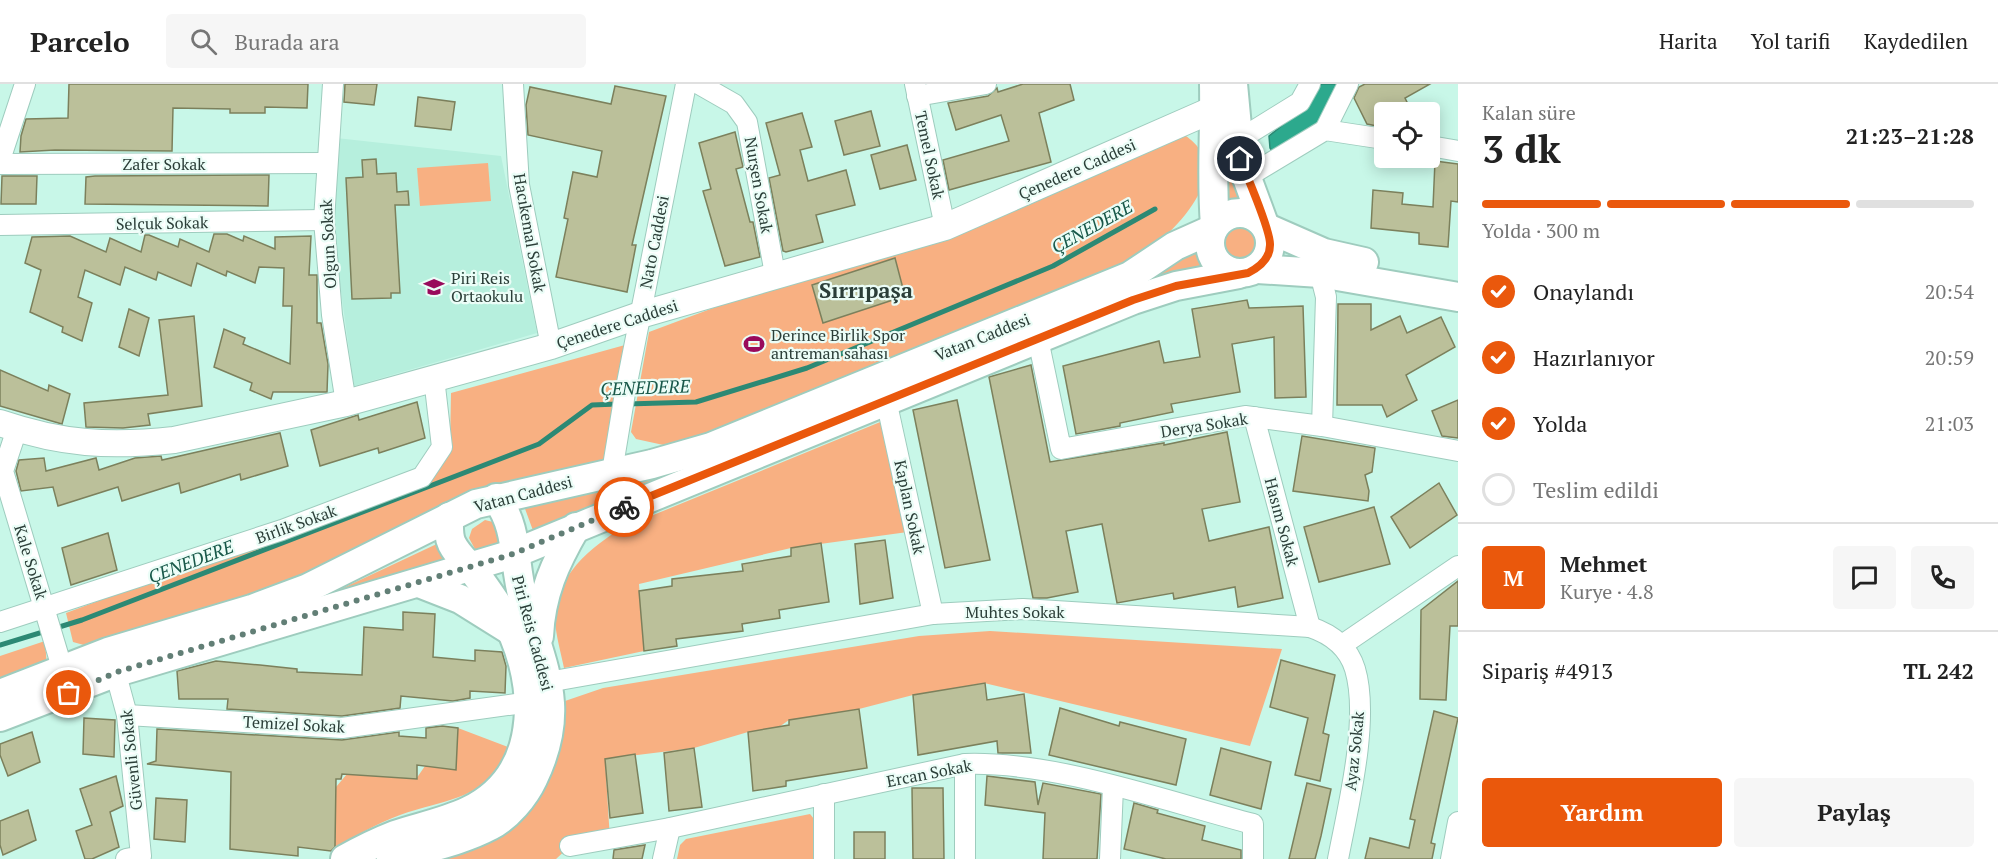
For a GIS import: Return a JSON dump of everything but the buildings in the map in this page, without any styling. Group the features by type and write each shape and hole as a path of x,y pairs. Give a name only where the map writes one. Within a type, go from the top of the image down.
{"main road":[{"path":"1224,96 1270,246 1264,263 1248,272"},
{"path":"1214,227 1212,186 1224,96"},
{"name":"Vatan Caddesi","path":"1458,278 1337,257 1265,226 1257,218 1239,213 1222,218 1214,227 1209,239 1213,259 1220,267 1248,272 1320,273 1458,297"},
{"name":"Vatan Caddesi","path":"112,662 308,588 449,517 496,498 652,464 711,447 1130,276 1175,246 1214,227"},
{"name":"Vatan Caddesi","path":"0,694 63,672 112,662 419,583 513,554 576,526 1158,291 1248,272"},
{"name":"Piri Reis Caddesi","path":"345,859 383,840 468,811 484,802 502,784 515,765 539,692 539,647 523,598 513,554 511,521 496,498"},
{"name":"Piri Reis Caddesi","path":"391,859 448,843 492,825 528,790 544,753 551,725 539,692 527,673 520,649 511,631 471,567 451,543 449,517"},
{"path":"539,647 540,609 547,583 576,526"},
{"path":"419,583 460,599 511,631"},
{"name":"Vatan Caddesi","path":"0,717 63,672"}],"street":[{"path":"0,162 25,84"},
{"name":"Olgun Sokak","path":"333,84 324,220 332,315 346,403"},
{"name":"Hacıkemal Sokak","path":"513,84 519,185 551,346"},
{"name":"Nato Caddesi","path":"612,472 625,393 686,84"},
{"name":"Nurşen Sokak","path":"699,84 734,104 747,122 776,274"},
{"path":"916,90 986,84"},
{"path":"1237,141 1300,102 1310,84"},
{"path":"1247,177 1325,130 1348,84"},
{"name":"Temel Sokak","path":"916,90 945,227"},
{"name":"Çenedere Caddesi","path":"8,426 58,440 88,444 145,443 174,440 346,403 551,346 640,315 945,227 1224,96"},
{"path":"1325,130 1374,137"},
{"path":"1440,148 1458,151"},
{"name":"Zafer Sokak","path":"0,162 327,163"},
{"name":"Selçuk Sokak","path":"0,225 324,220"},
{"path":"1320,273 1326,297 1322,426"},
{"name":"Derya Sokak","path":"1038,339 1061,449 1236,417 1254,417 1322,426 1458,451"},
{"name":"Birlik Sokak","path":"0,622 47,614 422,477 442,447 434,378"},
{"name":"Kaplan Sokak","path":"886,400 933,614"},
{"name":"Hasım Sokak","path":"1254,417 1310,627"},
{"name":"Kale Sokak","path":"8,426 1,472 47,614 63,672"},
{"path":"1342,645 1458,566"},
{"name":"Muhtes Sokak","path":"539,692 933,614 1023,609 1310,627 1324,632 1342,645"},
{"name":"Ayaz Sokak","path":"1338,859 1352,787 1359,713 1355,668 1342,645"},
{"name":"Güvenli Sokak","path":"112,662 128,715 141,856 126,859"},
{"name":"Temizel Sokak","path":"128,715 342,728 539,692"},
{"name":"Ercan Sokak","path":"570,847 670,828 965,764 983,763 1043,770 1253,824 1253,859"},
{"path":"965,764 965,859"},
{"path":"1110,859 1113,787"},
{"path":"824,794 824,859"},
{"path":"1451,859 1458,822"},
{"path":"663,859 670,828"}],"shaded area":[{"path":"1321,84 1344,84 1324,128 1274,154 1270,148 1269,136 1312,101"},
{"path":"1181,133 1196,145 1204,159 1205,174 1201,190 1169,233 1144,252 1105,275 694,443 668,446 636,439 631,432 649,332"},
{"name":"Piri Reis Ortaokulu","path":"336,138 501,156 537,333 354,386 332,226"},
{"path":"488,163 491,201 420,206 417,168"},
{"path":"1229,167 1244,203 1226,204"},
{"path":"1239,226 1252,232 1258,245 1252,258 1239,264 1226,258 1220,245 1226,232"},
{"path":"1197,240 1199,252 1209,271 1118,302"},
{"path":"625,345 606,462 281,586 91,647 73,642 66,613 432,476 450,446 451,393"},
{"path":"890,418 915,531 791,548 639,584 644,651 564,668 557,639 556,605 567,577 576,565 599,544 624,527"},
{"path":"720,457 535,536 524,506 664,476"},
{"path":"485,520 497,523 502,547 476,551 469,538 472,529"},
{"path":"441,542 450,568 294,611"},
{"path":"990,631 1282,649 1250,746 984,683 913,695 859,709 789,720 779,727 748,732 694,748 605,759 610,840 570,846 556,859 438,859 548,778 564,729 565,701 603,688 919,636"},
{"path":"45,641 47,667 0,683 0,656"},
{"path":"458,728 508,747 500,765 489,778 464,795 400,815 374,826 335,851 336,787 347,774 416,779 425,766 455,769"},
{"path":"810,814 814,819 814,859 677,859 680,845 686,839"}],"waterway":[{"name":"ÇENEDERE","path":"627,404 696,402 807,368 1053,266 1155,209"},
{"name":"ÇENEDERE","path":"0,645 82,620 539,444 592,405 618,404"}],"way so far":[{"path":"69,693 117,672 513,554 624,507"}],"place":[{"name":"Piri Reis Ortaokulu","path":"434,287"},
{"name":"Derince Birlik Spor antreman sahası","path":"754,344"}],"district":[{"name":"Sırrıpaşa","path":"866,290"}],"route":[{"path":"624,507 1133,300 1176,286 1248,273 1257,269 1268,255 1270,237 1240,159"}]}
